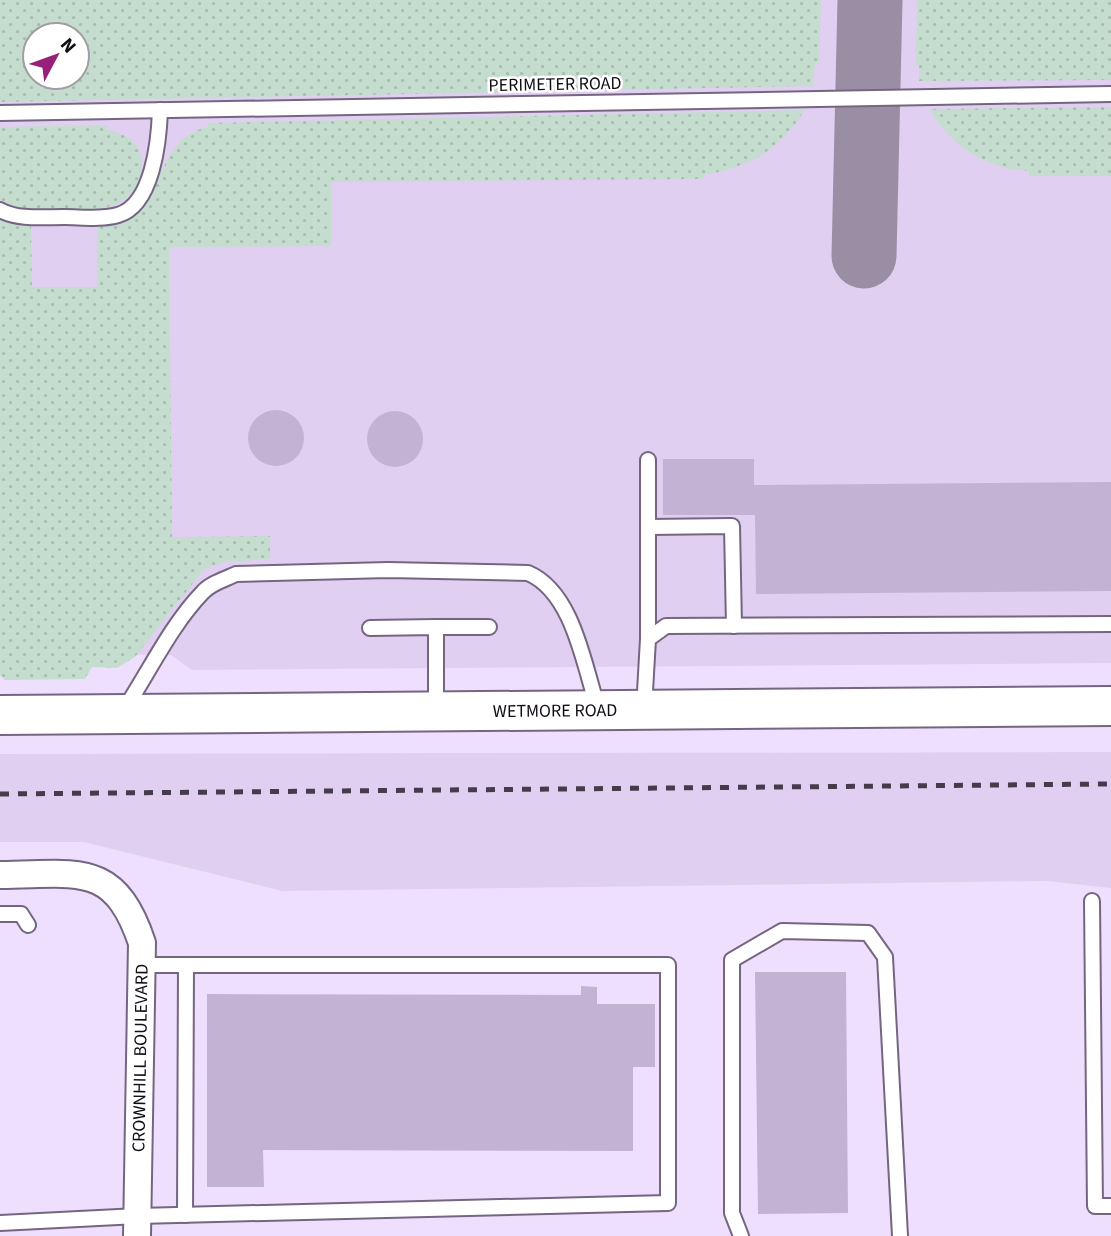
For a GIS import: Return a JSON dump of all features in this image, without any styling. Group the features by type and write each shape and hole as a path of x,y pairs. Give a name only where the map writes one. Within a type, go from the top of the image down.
{"main road":[{"name":"WETMORE ROAD","path":"0,715 1111,706"}],"street":[{"name":"CROWNHILL BOULEVARD","path":"0,875 84,875 113,888 131,910 142,943 138,1226"}],"lane":[{"name":"PERIMETER ROAD","path":"0,113 1111,94"},
{"path":"0,210 9,215 26,217 105,217 119,215 130,209 140,196 155,160 160,110"},
{"path":"644,709 648,639 648,460"},
{"path":"648,527 732,526 734,625"},
{"path":"122,714 184,616 204,590 217,582 236,574 388,570 528,573 544,580 566,611 598,710"},
{"path":"648,639 666,626 1111,624"},
{"path":"370,628 489,627"},
{"path":"436,628 436,712"},
{"path":"1092,901 1095,1206 1111,1206"},
{"path":"0,914 21,914 28,925"},
{"path":"741,1236 732,1213 733,960 782,931 868,933 885,957 900,1236"},
{"path":"0,1223 66,1220 138,1226 185,1215 668,1203 668,965 142,965"},
{"path":"185,1215 186,965"},
{"path":"66,1220 66,1236"}],"shaded area":[{"path":"0,0 1111,0 1111,663 192,670 171,655 0,653"},
{"path":"1111,752 1111,888 1046,881 282,891 84,842 0,842 0,754"}],"green space":[{"path":"0,0 821,0 819,64 815,63 813,86 0,102"},
{"path":"917,0 1111,0 1111,80 919,81 919,66 916,65"},
{"path":"1111,107 1111,176 1029,176 1029,171 984,160 959,145 929,109"},
{"path":"804,110 774,146 735,167 704,175 703,179 331,182 331,246 169,247 172,537 270,536 270,559 225,562 204,569 135,657 117,668 92,667 85,679 5,680 0,675 0,220 31,226 32,287 97,287 97,225 120,221 136,211 148,196 176,146 190,134 208,127 208,123"},
{"path":"107,125 106,130 123,135 132,142 142,157 140,178 132,193 119,202 104,208 86,210 30,211 10,207 0,199 0,127"}],"building":[{"path":"276,410 287,412 296,418 302,427 302,449 296,458 287,464 276,466 265,464 256,458 250,449 248,438 250,427 256,418 265,412"},
{"path":"395,411 406,413 415,419 421,428 421,450 415,459 406,465 395,467 384,465 375,459 369,450 367,439 369,428 375,419 384,413"},
{"path":"663,459 754,459 754,485 1111,482 1111,591 756,594 755,515 663,515"},
{"path":"755,972 846,972 848,1213 758,1214"},
{"path":"581,986 597,987 597,1004 655,1004 655,1067 633,1067 633,1151 263,1150 264,1187 207,1187 207,994 581,995"}],"taxiway":[{"path":"864,256 870,0"}],"railway":[{"path":"0,794 1111,784"}]}
